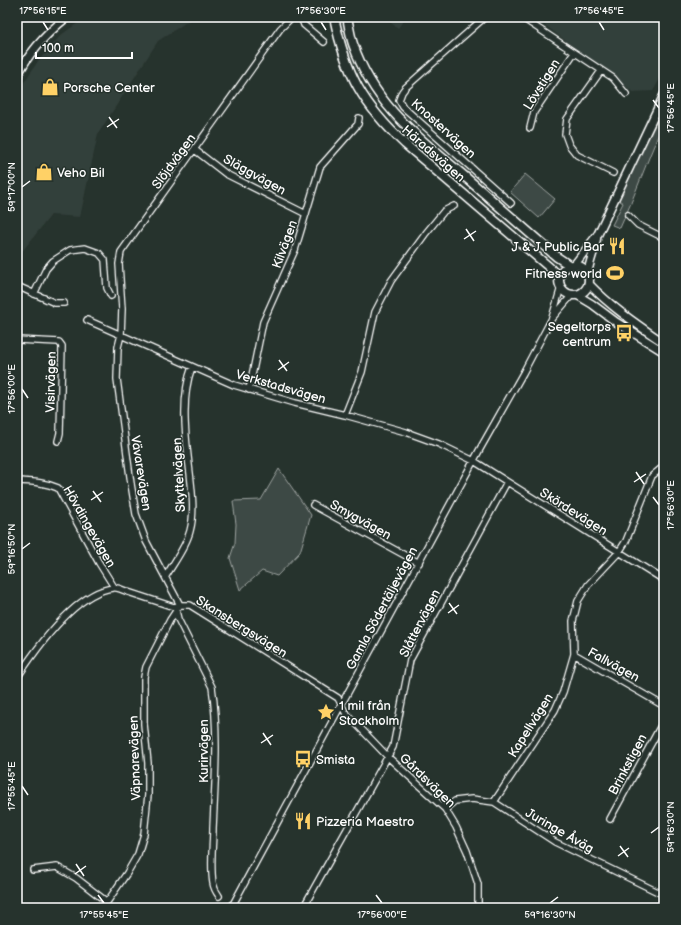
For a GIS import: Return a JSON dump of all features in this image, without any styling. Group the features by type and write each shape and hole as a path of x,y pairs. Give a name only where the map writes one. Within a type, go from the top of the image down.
{"main road":[{"name":"Häradsvägen","path":"334,17 339,42 350,72 366,101 387,127 549,267 559,278"},
{"name":"Häradsvägen","path":"347,17 352,42 369,81 388,108 408,130 471,182 557,258 572,264"},
{"path":"572,264 583,267 588,272 590,279 584,292 574,295 566,292 561,287 559,278 563,269 572,264"}],"street":[{"path":"17,77 31,53 44,38 67,17"},
{"name":"Slöjdvägen","path":"121,336 122,309 119,264 122,252 280,29 294,17"},
{"path":"301,17 304,25 324,42"},
{"name":"Knostervägen","path":"485,17 406,88 402,92 399,100 403,107 511,203"},
{"path":"521,17 530,20 574,53 613,78 626,94"},
{"name":"Lövstigen","path":"530,128 534,112 574,53"},
{"path":"601,71 567,119 565,126 569,145 577,155 613,173"},
{"path":"588,272 598,234 664,95"},
{"name":"Kilvägen","path":"249,390 264,322 295,250 320,167 358,124 359,118"},
{"name":"Släggvägen","path":"195,150 226,174 306,214"},
{"path":"345,415 362,372 375,312 391,281 426,233 444,212 454,206"},
{"path":"628,216 638,225 664,238"},
{"path":"572,264 598,234"},
{"path":"34,294 46,269 53,261 70,250 85,248 99,253 106,260 107,288 112,296"},
{"path":"589,284 622,313 664,344"},
{"path":"17,286 55,303 64,303"},
{"name":"Gamla Södertäljevägen","path":"231,908 523,373 552,318 561,287"},
{"path":"574,295 592,304 616,322 664,352"},
{"name":"Gamla Södertäljevägen","path":"552,318 574,295"},
{"name":"Verkstadsvägen","path":"87,320 234,385 295,403 407,432 439,444 474,461"},
{"name":"Vävarevägen","path":"121,336 118,347 117,379 134,506 146,541 166,576 180,605"},
{"name":"Visirvägen","path":"17,340 59,342 62,346 60,433 58,441"},
{"name":"Skyttelvägen","path":"166,576 185,544 190,531 192,495 187,451 185,405 189,376 192,367"},
{"name":"Skördevägen","path":"474,461 664,580"},
{"name":"Kapellvägen","path":"494,802 555,710 563,692 574,654 573,621 578,601 588,586 619,552 626,540 652,476 664,466"},
{"name":"Hövdingevägen","path":"17,481 50,484 58,488 99,563 114,587"},
{"name":"Slåttervägen","path":"303,908 393,747 410,660 507,482"},
{"name":"Smygvägen","path":"313,505 419,563"},
{"path":"17,678 30,659 62,620 83,600 97,592 114,587"},
{"name":"Skansbergsvägen","path":"114,587 174,607 180,605 190,605 338,698 341,706"},
{"name":"Väpnarevägen","path":"103,908 138,854 144,834 148,795 148,763 144,724 144,677 146,667 180,605"},
{"name":"Kurirvägen","path":"176,611 178,619 212,687 216,752 212,882 214,890 220,896"},
{"name":"Fallvägen","path":"574,654 664,706"},
{"name":"Gårdsvägen","path":"341,706 388,757 445,809 459,833 478,884 478,908"},
{"name":"Brinkstigen","path":"610,819 664,720"},
{"name":"Juringe Åväg","path":"445,809 455,801 472,799 494,802 555,842 664,895"},
{"path":"33,870 57,867 76,878 107,902"}],"shaded area":[{"path":"86,17 194,17 158,41 98,134 80,217 51,215 17,258 17,102 23,84 38,61 61,35"},
{"path":"383,17 406,17 398,28"},
{"path":"534,17 664,17 664,72 653,91 633,92"},
{"path":"664,104 664,127 660,131 631,204 620,228 612,225 623,203 617,199 653,123"},
{"path":"525,174 555,199 539,218 510,192"},
{"path":"279,469 311,515 300,552 277,576 262,571 240,590 230,558 235,543 236,524 233,501 261,500"}],"place":[{"name":"Porsche Center","path":"50,87"},
{"name":"Veho Bil","path":"44,172"},
{"name":"J & J Public Bar","path":"617,246"},
{"name":"Fitness world","path":"615,273"},
{"name":"Segeltorps centrum","path":"624,333"},
{"name":"1 mil från Stockholm","path":"326,712"},
{"name":"Smista","path":"303,759"},
{"name":"Pizzeria Maestro","path":"303,821"}]}
